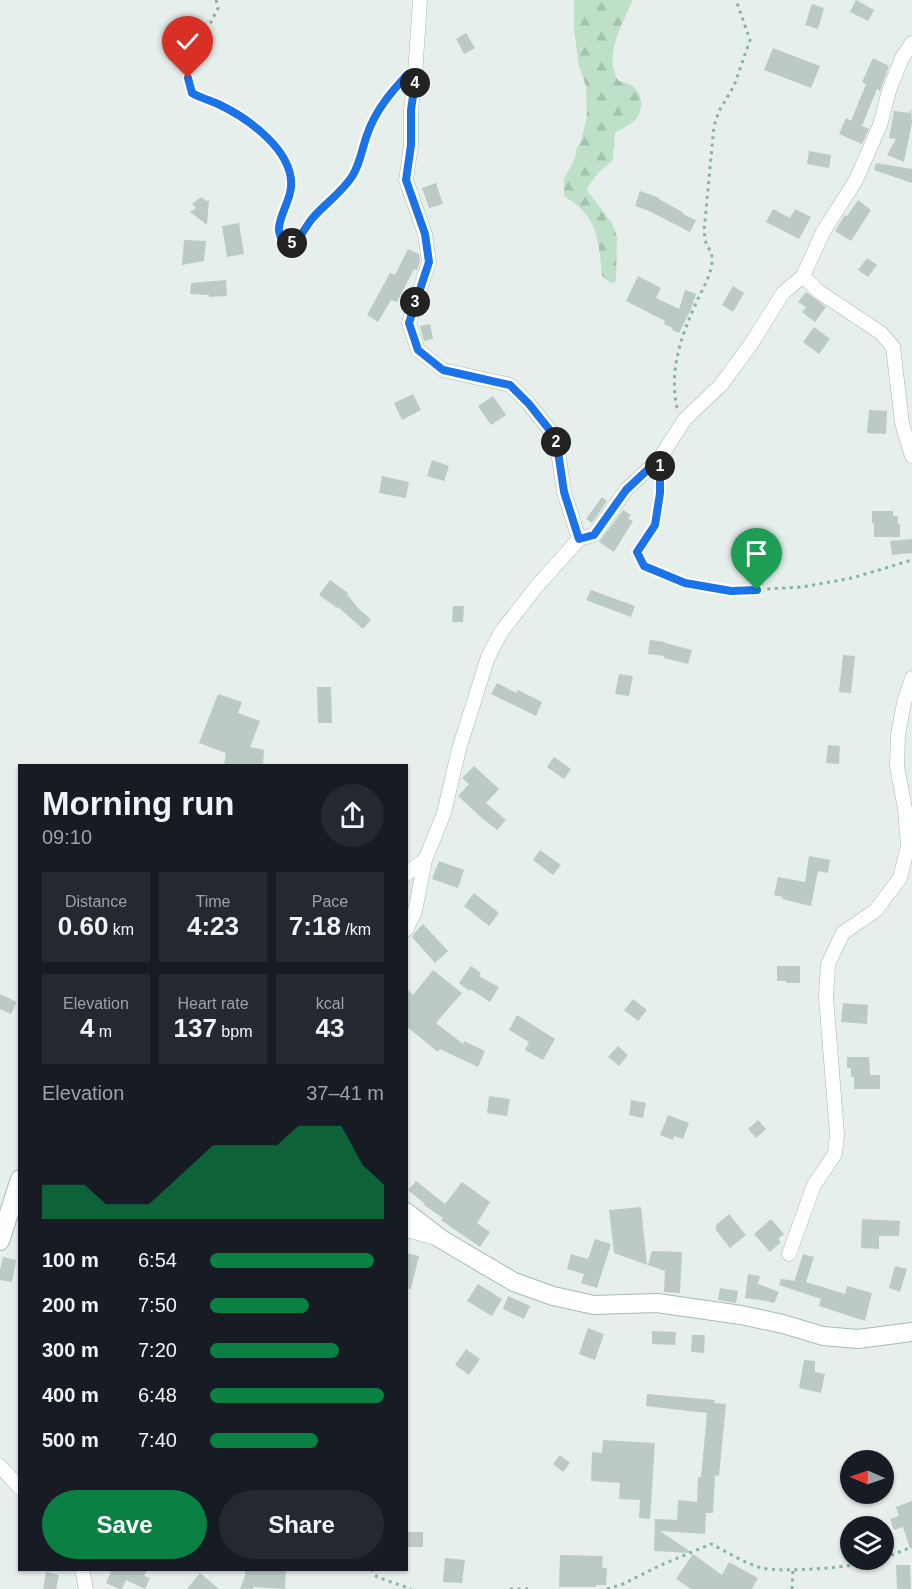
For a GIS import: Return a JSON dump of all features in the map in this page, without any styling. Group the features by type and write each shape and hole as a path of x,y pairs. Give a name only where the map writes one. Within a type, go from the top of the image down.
{"main road":[{"path":"0,1241 17,1201"},
{"path":"408,1214 441,1239 514,1281 553,1296 594,1305 657,1304 741,1315 823,1336 858,1339 912,1332"}],"street":[{"path":"420,0 416,75 411,110 411,145 406,180 425,234 429,262 409,323 418,350 443,370 510,385 529,404 556,438 564,492 579,539"},
{"path":"408,926 415,910 425,860 444,813 459,749 488,657 501,632 537,586 579,539 594,535 626,490 660,458 685,419 721,385 751,344 783,293 803,276 823,232 856,180 880,125 889,91 902,58 912,43"},
{"path":"803,276 818,291 881,333 893,347 902,423 912,456"},
{"path":"789,1254 814,1185 835,1154 837,1134 826,997 828,964 843,933 876,910 900,878 908,846 905,809 897,766 898,735 912,678"},
{"path":"408,873 425,860"},
{"path":"408,1231 441,1239"},
{"path":"0,1466 18,1486"},
{"path":"82,1571 86,1589"}],"path":[{"path":"216,0 218,8 194,56 188,78 192,93 218,104 245,120 266,136 283,156 291,172 291,189 278,229 282,241 296,243 312,219 352,176 377,111 408,74 416,75"},
{"path":"685,419 678,410 674,393 674,370 693,310 710,273 712,256 706,244 704,231 714,126 719,111 734,86 750,40 736,0"},
{"path":"660,458 660,493 655,525 637,552 644,566 685,583 731,591 802,587 852,578 912,560"},
{"path":"607,1589 711,1544 763,1568 793,1570 840,1566"},
{"path":"894,1554 912,1547"},
{"path":"792,1589 793,1570"},
{"path":"372,1571 377,1577 411,1589"},
{"path":"510,1589 528,1589"}],"green space":[{"path":"574,0 633,0 616,40 613,62 614,72 619,81 633,86 639,93 640,110 635,120 615,133 613,160 599,172 587,188 612,223 617,237 616,282 611,283 602,276 598,242 592,225 581,209 564,196 564,179 575,158 587,116 586,86 579,66 574,30"}],"building":[{"path":"856,0 874,10 868,21 850,12"},
{"path":"812,4 824,8 818,29 805,25"},
{"path":"466,33 475,48 464,54 456,39"},
{"path":"773,48 820,66 811,88 764,70"},
{"path":"873,58 889,66 880,91 877,89 862,126 869,129 862,144 839,134 846,118 851,121 866,84 862,82"},
{"path":"911,109 912,123 904,162 887,155 896,139 889,138 894,111 909,113"},
{"path":"809,151 831,155 829,168 807,164"},
{"path":"876,163 912,169 912,183 874,170"},
{"path":"436,183 443,204 429,208 422,188"},
{"path":"640,191 660,198 696,220 690,232 635,206"},
{"path":"201,197 209,200 207,225 190,212 196,208 192,204"},
{"path":"858,200 871,210 851,241 835,231"},
{"path":"773,209 790,218 795,209 811,217 799,239 766,222"},
{"path":"239,223 244,254 227,257 222,226"},
{"path":"184,240 206,241 204,261 182,265"},
{"path":"408,249 419,254 420,261 417,270 414,269 397,302 391,300 378,322 367,315 390,273 395,275"},
{"path":"867,258 877,265 868,277 858,270"},
{"path":"638,276 661,288 656,298 679,309 685,290 696,294 679,333 664,324 665,321 626,301"},
{"path":"226,280 227,296 209,297 209,295 190,294 191,283"},
{"path":"733,286 744,293 733,312 722,305"},
{"path":"806,292 826,307 815,322 802,312 806,307 798,302"},
{"path":"430,324 433,339 424,341 420,326"},
{"path":"814,327 830,339 819,354 803,342"},
{"path":"413,394 421,410 402,420 394,403"},
{"path":"493,396 506,415 491,425 478,406"},
{"path":"869,410 887,411 886,434 867,433"},
{"path":"432,460 449,466 444,481 427,476"},
{"path":"382,476 409,482 406,498 379,493"},
{"path":"602,497 607,501 592,523 586,519"},
{"path":"623,510 631,515 628,519 633,521 614,552 599,542"},
{"path":"872,511 893,511 893,516 898,516 900,537 874,537"},
{"path":"912,539 912,553 892,555 890,541"},
{"path":"330,580 348,593 359,609 371,620 363,629 338,607 319,595"},
{"path":"591,590 635,606 631,617 586,600"},
{"path":"453,606 464,606 463,622 452,622"},
{"path":"650,640 692,650 688,664 664,658 664,656 648,654"},
{"path":"843,655 855,656 851,693 839,692"},
{"path":"619,674 633,676 629,696 615,694"},
{"path":"497,683 516,693 518,690 542,702 536,716 491,694"},
{"path":"317,687 331,687 332,723 318,723"},
{"path":"218,694 242,702 238,713 260,721 250,747 264,750 263,764 224,764 226,753 199,743"},
{"path":"828,745 840,746 839,764 826,763"},
{"path":"554,757 571,769 564,779 547,767"},
{"path":"474,766 499,789 486,803 506,820 497,830 458,796 469,784 462,778"},
{"path":"540,850 561,865 553,875 533,860"},
{"path":"809,856 830,860 828,873 818,871 811,906 774,895 778,877 805,882"},
{"path":"439,861 464,870 458,888 432,879"},
{"path":"474,893 499,913 489,926 464,906"},
{"path":"423,924 448,951 435,963 412,937"},
{"path":"471,966 481,973 479,976 499,987 490,1002 459,983"},
{"path":"777,966 800,966 800,983 777,981"},
{"path":"433,970 462,993 436,1023 463,1044 464,1041 485,1051 478,1067 440,1049 438,1052 408,1028 408,990 413,995"},
{"path":"0,994 17,1002 11,1014 0,1009"},
{"path":"633,999 647,1010 638,1021 624,1010"},
{"path":"843,1003 868,1005 867,1024 841,1022"},
{"path":"517,1015 555,1039 543,1060 525,1050 529,1042 509,1030"},
{"path":"618,1046 628,1055 619,1066 608,1057"},
{"path":"847,1057 869,1057 870,1075 880,1075 880,1089 854,1089 854,1077 851,1077 851,1068 847,1068"},
{"path":"489,1096 510,1099 507,1116 487,1113"},
{"path":"631,1100 646,1103 643,1118 629,1115"},
{"path":"668,1115 689,1123 683,1139 674,1136 673,1140 660,1135"},
{"path":"758,1120 766,1129 756,1138 748,1129"},
{"path":"416,1181 445,1204 462,1182 490,1202 477,1223 490,1232 480,1247 441,1220 443,1218 408,1190"},
{"path":"641,1207 647,1265 614,1253 609,1210"},
{"path":"729,1214 746,1235 730,1248 716,1230 716,1225"},
{"path":"771,1219 784,1234 778,1239 781,1242 770,1252 754,1234"},
{"path":"862,1219 900,1221 899,1236 879,1236 879,1249 861,1248"},
{"path":"595,1239 611,1244 597,1288 581,1283 584,1274 567,1269 571,1254 588,1259"},
{"path":"652,1251 682,1252 680,1293 664,1292 665,1271 648,1265"},
{"path":"408,1253 419,1256 411,1289 408,1288"},
{"path":"803,1254 814,1257 806,1282 845,1294 847,1286 872,1293 865,1321 819,1306 821,1299 779,1285 781,1279 796,1281 793,1278 795,1279"},
{"path":"3,1257 16,1260 12,1282 0,1280"},
{"path":"895,1266 907,1269 900,1292 889,1288"},
{"path":"748,1274 760,1276 758,1284 779,1292 774,1303 745,1298"},
{"path":"478,1284 502,1299 492,1316 467,1301"},
{"path":"720,1288 738,1291 736,1303 718,1300"},
{"path":"508,1296 530,1306 524,1319 503,1309"},
{"path":"588,1328 604,1334 595,1360 579,1354"},
{"path":"652,1331 676,1332 675,1345 652,1344"},
{"path":"692,1335 705,1335 704,1353 691,1352"},
{"path":"466,1349 480,1359 469,1375 455,1365"},
{"path":"804,1360 815,1361 815,1372 825,1374 821,1393 799,1388"},
{"path":"647,1394 715,1400 714,1403 726,1404 719,1476 715,1475 713,1513 706,1513 705,1534 660,1531 692,1553 654,1551 655,1519 677,1520 678,1500 697,1502 707,1413 646,1406"},
{"path":"603,1440 655,1443 650,1519 639,1518 640,1500 619,1499 620,1483 591,1481 592,1452 602,1453"},
{"path":"560,1455 570,1463 563,1472 553,1464"},
{"path":"912,1501 912,1548 910,1548 903,1527 894,1530 894,1518 899,1516 896,1507"},
{"path":"408,1532 423,1532 423,1547 408,1547"},
{"path":"693,1554 722,1575 729,1562 758,1578 752,1589 691,1589 676,1579"},
{"path":"560,1555 603,1556 602,1568 607,1568 606,1585 559,1587"},
{"path":"445,1558 465,1560 462,1583 443,1582"},
{"path":"896,1565 910,1565 911,1589 897,1589"},
{"path":"109,1571 147,1571 144,1576 150,1578 145,1589 126,1580 122,1589 119,1589 106,1583 111,1572"},
{"path":"245,1571 286,1571 285,1589 253,1587 253,1589 240,1589"},
{"path":"46,1572 59,1575 56,1589 43,1589"},
{"path":"200,1573 219,1589 187,1589"}],"route":[{"path":"188,78 192,93 218,104 245,120 266,136 283,156 291,172 291,189 278,229 282,241 296,243 312,219 352,176 377,111 408,74 416,75 406,180 425,234 429,262 409,323 418,350 443,370 510,385 529,404 556,438 564,492 579,539 594,535 626,490 660,458 660,493 655,525 637,552 644,566 685,583 731,591 757,590"}]}
